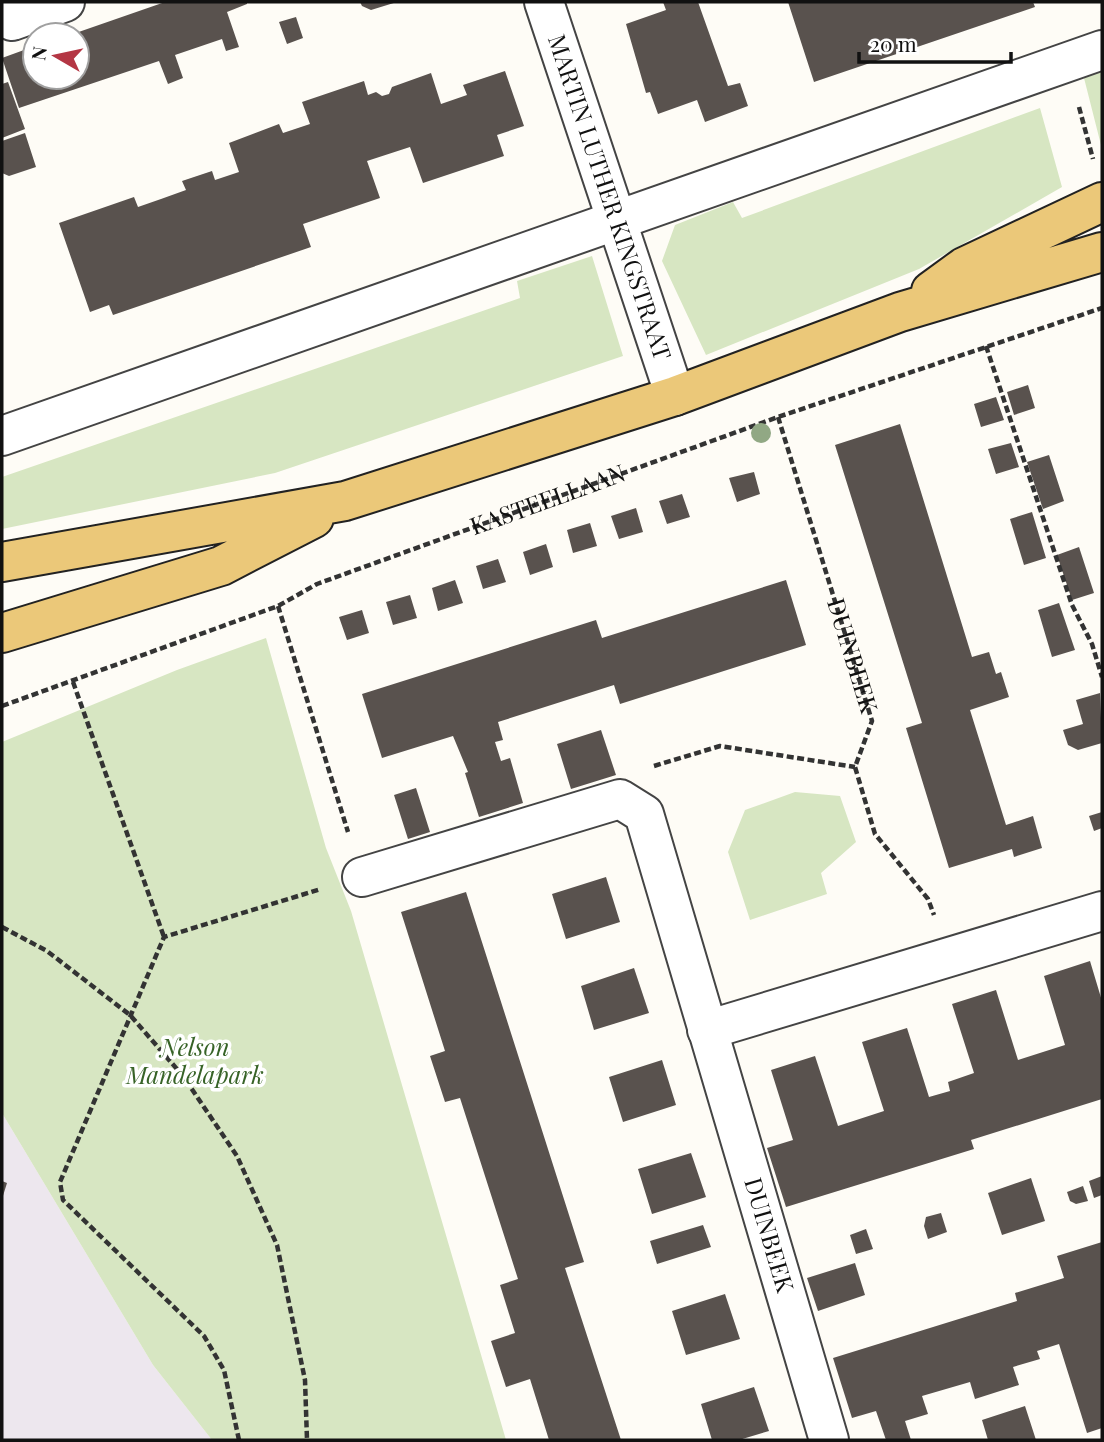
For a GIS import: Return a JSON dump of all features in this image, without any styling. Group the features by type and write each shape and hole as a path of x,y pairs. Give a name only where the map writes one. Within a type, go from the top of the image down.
{"main road":[{"path":"900,312 964,267 1102,202"},
{"path":"2,562 345,501 675,396 900,312 1102,252"},
{"path":"2,633 222,566 345,501"}],"street":[{"path":"6,2 12,21 65,2"},
{"name":"MARTIN LUTHER KINGSTRAAT","path":"544,2 675,396"},
{"path":"2,436 1102,50"},
{"path":"362,877 620,799"},
{"name":"DUINBEEK","path":"620,799 644,814 830,1440"},
{"path":"706,1030 951,959 1102,911"}],"path":[{"path":"1066,62 1095,164"},
{"name":"KASTEELLAAN","path":"2,706 278,606 317,584 778,417 1102,308"},
{"path":"986,346 1072,605 1092,644 1102,677"},
{"name":"DUINBEEK","path":"778,417 872,722 855,767"},
{"path":"164,937 362,877 278,606"},
{"path":"73,682 164,937 60,1182 60,1192 63,1200 204,1336 224,1370 240,1440"},
{"path":"620,799 627,774 720,746 855,767 876,834 928,899 951,959"},
{"path":"2,927 47,951 130,1015 183,1076 237,1156 277,1245 305,1380 307,1440"}],"shaded area":[{"path":"2,1113 153,1365 212,1440 2,1440"}],"green space":[{"path":"1102,72 1102,149 1084,78"},
{"path":"1040,108 1062,187 919,269 706,355 662,261 675,225 733,202 742,218"},
{"path":"592,256 623,356 275,473 2,529 2,477 520,298 517,281"},
{"name":"Nelson Mandelapark","path":"266,638 326,848 351,911 506,1440 212,1440 153,1365 2,1113 2,742 177,670"},
{"path":"795,792 840,796 856,842 821,873 827,894 750,920 728,852 745,810"}],"building":[{"path":"165,2 247,2 227,12 239,47 226,51 222,39 175,55 183,78 168,84 159,61 91,84 91,28"},
{"path":"360,2 397,2 371,10"},
{"path":"663,2 698,2 728,86 740,83 748,106 705,122 697,100 658,114 650,92 646,93 626,24 666,10"},
{"path":"788,2 1033,2 1035,7 814,82"},
{"path":"296,17 303,38 287,44 279,22"},
{"path":"21,51 21,91 70,91 19,108 2,58"},
{"path":"505,71 524,126 497,135 504,156 423,183 410,147 367,161 380,198 303,224 311,247 113,315 109,305 90,312 59,223 134,197 138,207 186,190 182,181 212,171 215,180 239,172 229,143 279,124 283,133 310,124 302,102 364,81 368,95 376,92 382,96 389,94 392,87 431,73 441,104 467,95 463,85"},
{"path":"8,82 25,129 2,138 2,84"},
{"path":"25,133 36,167 9,176 2,173 2,141"},
{"path":"1028,385 1035,408 1014,415 1007,392"},
{"path":"996,397 1004,420 981,427 974,404"},
{"path":"900,424 972,657 989,652 996,674 1001,672 1009,697 970,710 1006,825 1033,816 1042,848 1014,857 1012,849 949,868 906,728 922,723 835,445"},
{"path":"1011,443 1019,467 996,474 988,449"},
{"path":"1049,455 1064,501 1043,509 1027,462"},
{"path":"754,472 760,494 737,502 729,478"},
{"path":"682,494 690,517 667,524 659,501"},
{"path":"636,508 643,532 619,539 611,516"},
{"path":"1032,512 1046,558 1024,565 1010,519"},
{"path":"590,523 597,546 573,553 567,530"},
{"path":"546,544 553,567 530,575 523,552"},
{"path":"1079,547 1094,593 1072,600 1057,555"},
{"path":"498,559 506,582 483,589 476,566"},
{"path":"455,580 463,603 438,611 432,588"},
{"path":"786,580 806,645 620,704 614,685 498,722 503,740 495,742 501,761 510,758 523,803 479,817 465,773 468,772 453,736 382,758 362,694 596,620 602,638"},
{"path":"410,595 417,618 393,625 386,602"},
{"path":"1059,603 1075,650 1052,657 1038,610"},
{"path":"362,610 369,633 347,640 339,617"},
{"path":"1100,693 1102,743 1078,750 1068,745 1063,730 1083,724 1076,700"},
{"path":"601,730 616,775 571,789 557,744"},
{"path":"416,788 430,832 408,839 394,795"},
{"path":"1102,812 1102,828 1094,831 1089,816"},
{"path":"606,877 620,922 566,939 552,894"},
{"path":"466,892 584,1262 565,1268 621,1440 549,1440 530,1379 506,1387 491,1341 515,1333 500,1285 518,1279 460,1098 445,1102 430,1056 445,1051 401,912"},
{"path":"1090,961 1102,1001 1102,1099 971,1140 974,1149 786,1207 767,1148 793,1140 771,1070 815,1056 838,1126 884,1111 862,1042 907,1028 929,1097 950,1091 948,1082 974,1073 952,1004 996,990 1018,1060 1065,1045 1044,976"},
{"path":"634,968 649,1013 594,1030 581,986"},
{"path":"662,1060 676,1105 623,1122 609,1077"},
{"path":"691,1153 706,1197 652,1214 638,1169"},
{"path":"1102,1176 1102,1195 1094,1198 1089,1181"},
{"path":"1031,1178 1045,1221 1002,1235 988,1193"},
{"path":"2,1181 7,1183 2,1199"},
{"path":"1083,1186 1088,1201 1076,1204 1070,1201 1067,1192"},
{"path":"941,1213 947,1232 928,1239 924,1226 926,1217"},
{"path":"703,1225 711,1247 657,1264 650,1241"},
{"path":"866,1229 873,1249 856,1254 850,1235"},
{"path":"1102,1242 1102,1428 1087,1433 1059,1344 1037,1351 1040,1359 1013,1367 1019,1385 975,1399 970,1382 922,1396 928,1414 905,1421 911,1440 886,1440 876,1411 852,1418 833,1358 1017,1301 1015,1293 1064,1278 1057,1256"},
{"path":"855,1263 865,1295 818,1311 807,1278"},
{"path":"725,1294 740,1339 686,1355 672,1311"},
{"path":"754,1387 769,1431 739,1440 712,1440 701,1404"},
{"path":"1025,1406 1036,1440 988,1440 982,1420"}]}
